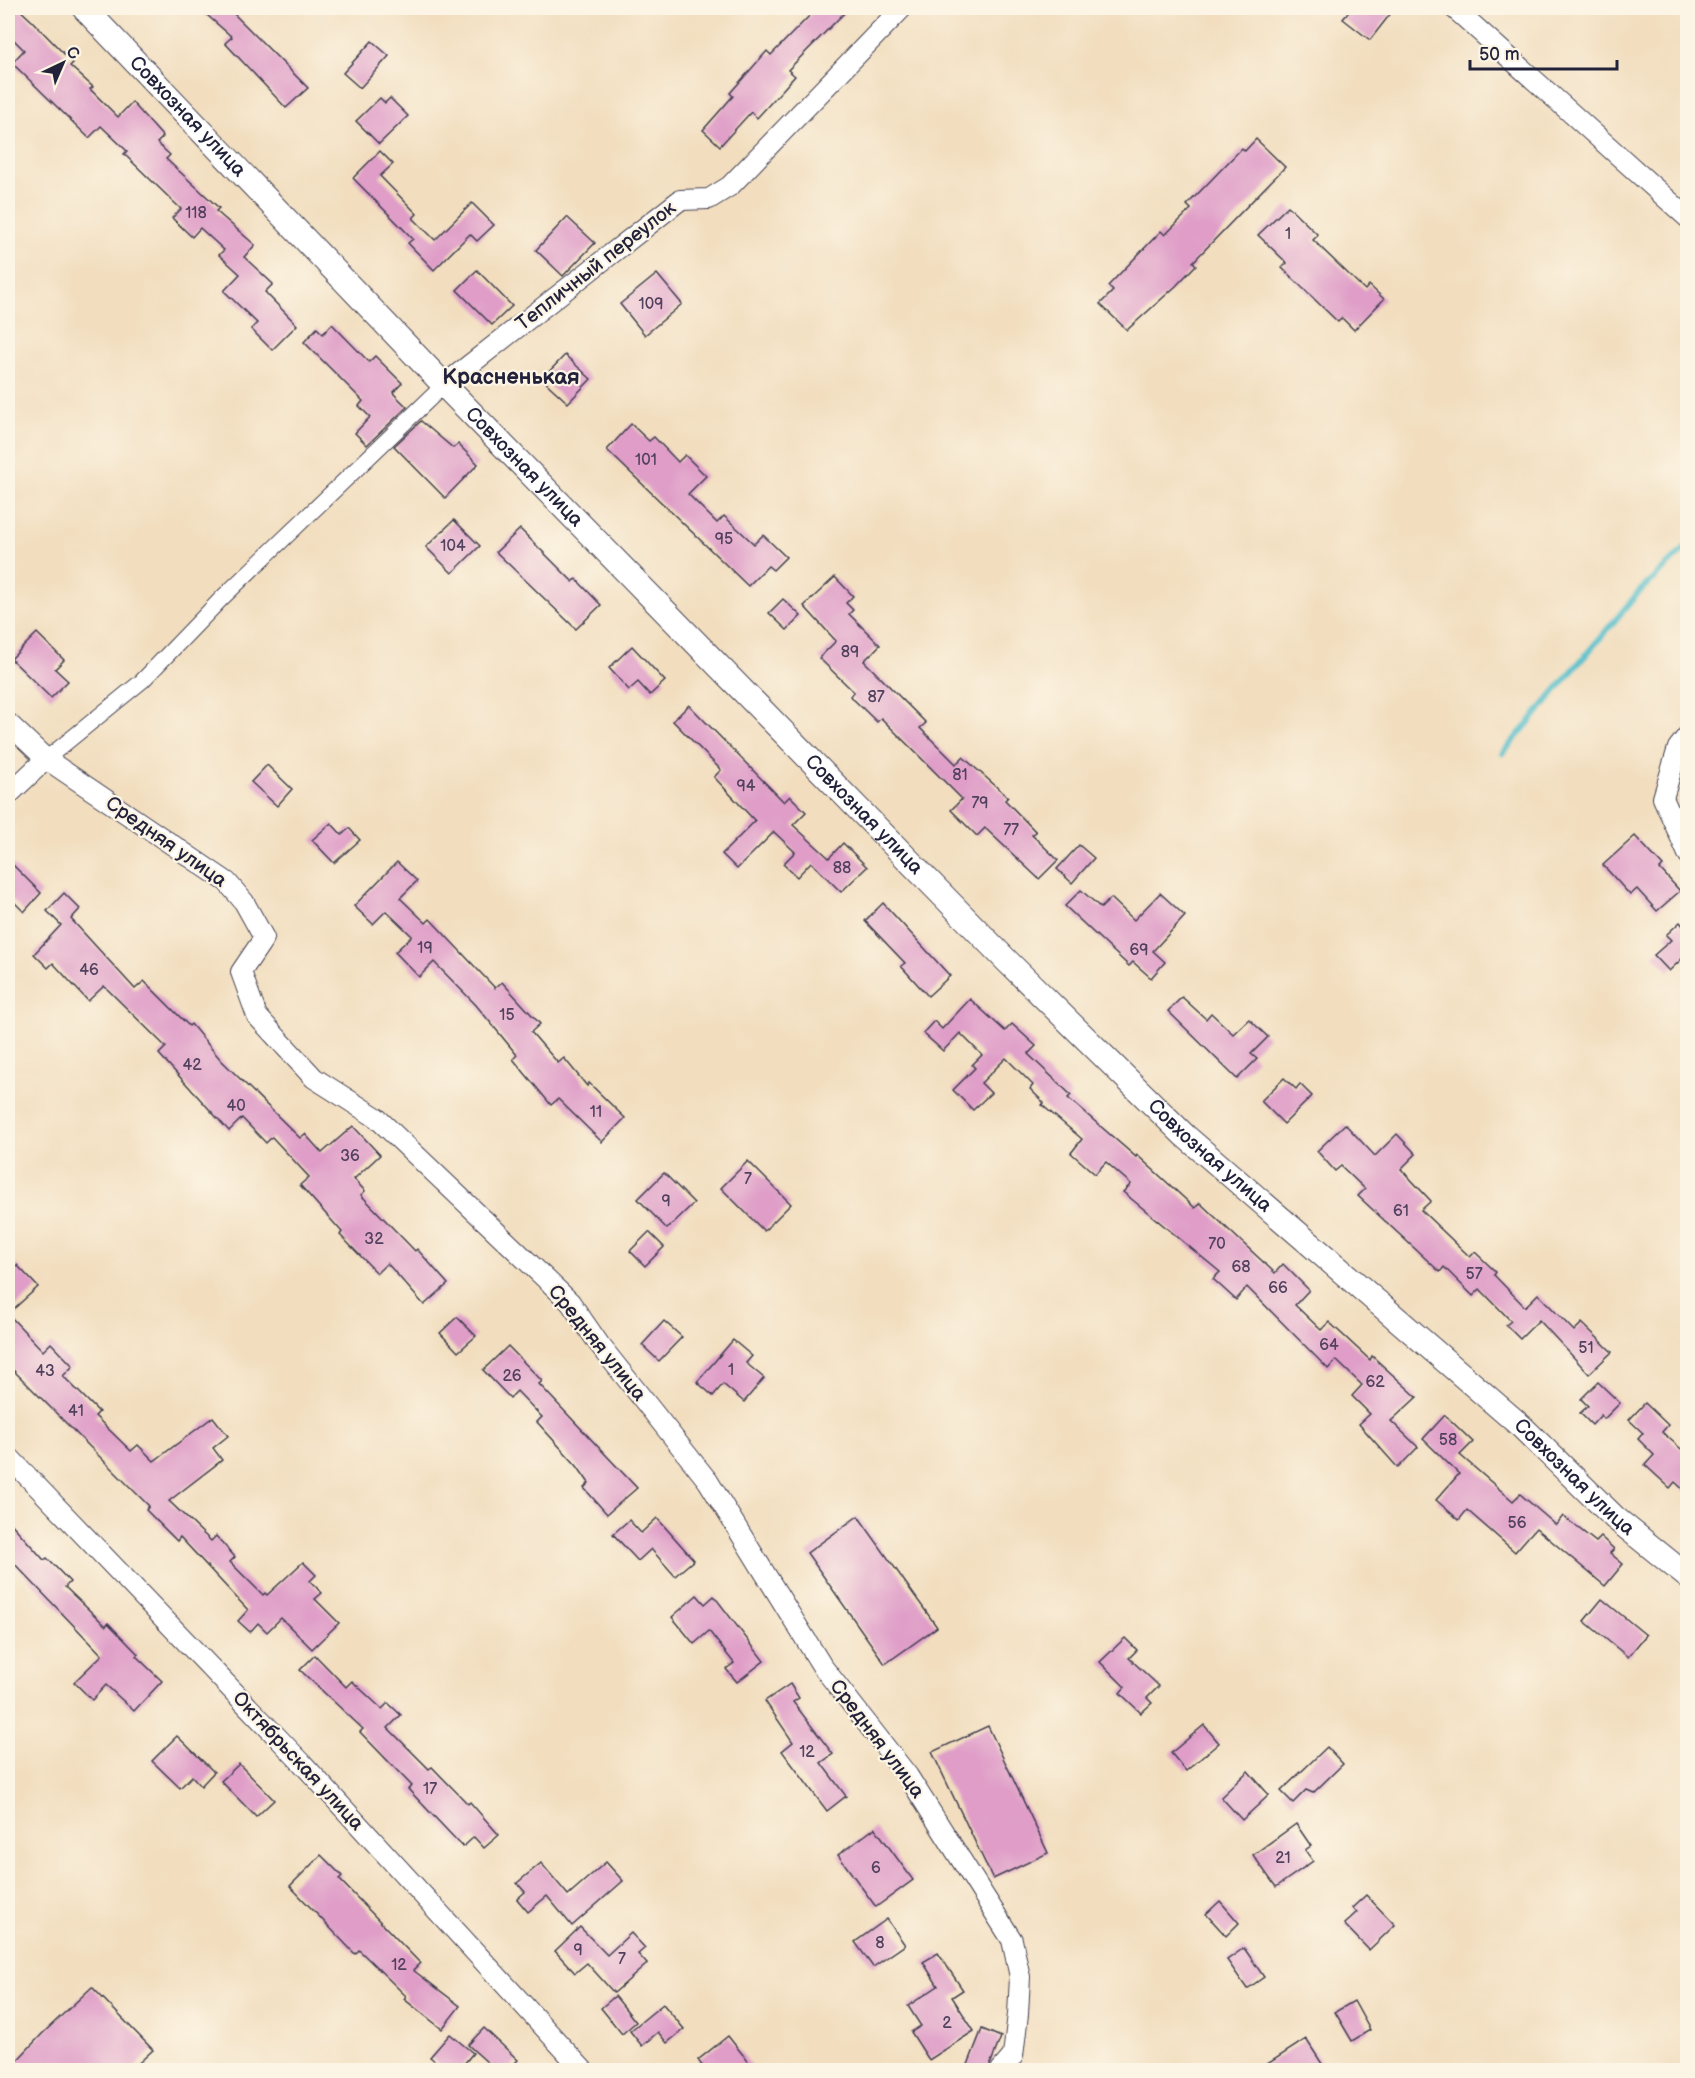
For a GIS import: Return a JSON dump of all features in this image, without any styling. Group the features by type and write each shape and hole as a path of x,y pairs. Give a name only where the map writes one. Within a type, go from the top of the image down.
{"street":[{"name":"Совхозная улица","path":"84,8 444,385 1006,960 1184,1135 1522,1427 1615,1518 1688,1577"},
{"name":"Тепличный переулок","path":"444,385 680,200 709,199 730,186 902,8"},
{"path":"1454,8 1688,218"},
{"path":"8,795 46,759 142,681 222,598 444,385"},
{"name":"Средняя улица","path":"8,723 46,759 97,795 147,825 227,882 244,902 264,938 241,972 257,1016 314,1078 377,1118 570,1302 599,1344 708,1481 822,1666 908,1776 1012,1940 1020,1977 1018,2014 1013,2056 1001,2070"},
{"path":"1688,735 1678,748 1663,798 1688,854"},
{"name":"Октябрьская улица","path":"8,1456 302,1763 583,2070"}],"building":[{"path":"8,8 18,8 32,21 73,63 70,66 93,87 90,89 118,117 132,102 163,137 157,143 170,155 166,159 219,208 216,211 255,245 244,257 273,284 265,292 297,325 272,350 251,329 257,323 224,291 240,274 219,255 224,250 200,228 192,237 172,218 181,209 124,154 127,151 101,126 89,138 12,63 24,50 8,34"},
{"path":"199,8 228,8 308,88 286,108 225,43 232,37"},
{"path":"817,8 849,8 788,70 795,76 757,118 751,112 720,146 703,130 733,96 730,93 767,51 771,55"},
{"path":"1352,8 1395,8 1370,40 1343,19"},
{"path":"372,41 389,56 360,88 343,73"},
{"path":"380,98 385,103 390,98 408,116 379,144 356,121"},
{"path":"1256,139 1285,167 1193,262 1196,265 1176,286 1127,330 1100,304 1113,291 1108,286 1161,231 1165,235 1191,209 1187,205 1242,148 1245,151"},
{"path":"380,151 393,164 380,176 417,214 413,218 435,240 472,203 494,225 477,241 470,234 434,270 408,243 413,239 353,178"},
{"path":"1288,206 1318,235 1313,240 1365,290 1369,285 1384,299 1354,330 1342,318 1338,322 1282,268 1287,263 1258,235"},
{"path":"567,217 595,243 563,276 536,250"},
{"path":"477,270 512,306 492,325 457,290"},
{"path":"657,274 682,304 645,335 620,304"},
{"path":"332,324 369,362 375,356 402,383 393,393 407,407 367,445 355,433 370,417 359,406 363,401 304,342 317,328 323,334"},
{"path":"565,355 591,379 568,403 542,379"},
{"path":"421,421 453,448 458,444 478,464 445,498 394,446"},
{"path":"631,424 649,441 654,437 678,462 685,455 706,476 688,494 717,523 724,516 754,544 763,535 786,557 773,570 768,566 748,586 607,450"},
{"path":"454,520 480,546 452,573 426,547"},
{"path":"520,529 573,582 576,579 601,605 576,629 496,552"},
{"path":"835,577 853,596 846,603 853,610 849,614 880,645 864,661 926,723 920,728 956,764 963,757 1008,797 1005,800 1036,832 1032,835 1058,860 1039,879 985,828 977,836 951,810 962,799 881,718 877,722 850,696 854,692 819,658 836,641 804,606"},
{"path":"783,599 801,616 787,630 769,613"},
{"path":"37,633 64,660 55,669 68,681 51,698 11,659"},
{"path":"632,646 665,681 650,695 638,682 629,690 609,668"},
{"path":"689,705 784,802 790,796 806,812 793,825 829,858 843,843 867,867 841,892 811,862 797,877 783,864 795,852 774,832 737,869 722,854 755,821 714,777 721,770 673,721"},
{"path":"267,765 292,789 277,806 251,782"},
{"path":"331,823 342,835 349,828 360,840 334,863 312,840"},
{"path":"1635,836 1663,866 1660,869 1680,891 1657,911 1637,889 1630,895 1603,865"},
{"path":"1079,845 1094,858 1072,883 1057,869"},
{"path":"8,860 41,893 24,912 8,896"},
{"path":"397,862 417,881 400,898 426,923 430,919 495,988 502,982 540,1024 531,1032 558,1063 564,1058 587,1086 589,1083 625,1118 602,1142 558,1099 551,1105 513,1059 517,1055 476,1005 434,962 419,977 395,952 412,936 386,911 373,924 354,906"},
{"path":"1081,890 1101,908 1111,898 1134,920 1160,893 1185,916 1153,951 1165,962 1151,978 1133,962 1129,966 1065,906"},
{"path":"64,893 80,909 71,919 135,989 144,981 189,1026 191,1024 221,1060 300,1138 305,1134 322,1153 353,1126 380,1155 354,1179 365,1191 361,1195 415,1251 417,1249 448,1284 424,1305 387,1263 377,1273 340,1235 342,1232 300,1185 309,1177 272,1137 266,1143 242,1118 229,1131 159,1054 166,1047 104,986 88,1001 53,963 48,968 34,954 61,925 47,911"},
{"path":"883,903 950,976 928,996 901,966 905,963 865,921"},
{"path":"1680,922 1684,927 1688,924 1688,958 1685,956 1669,971 1654,955 1671,940 1666,935"},
{"path":"1182,997 1206,1019 1211,1013 1233,1034 1249,1019 1268,1037 1251,1054 1257,1059 1237,1079 1168,1011"},
{"path":"970,999 1005,1031 1012,1024 1036,1046 1028,1054 1071,1095 1068,1098 1136,1157 1137,1155 1195,1208 1200,1203 1275,1273 1283,1264 1309,1290 1295,1305 1321,1330 1329,1322 1370,1360 1372,1356 1417,1397 1391,1421 1418,1447 1398,1468 1359,1424 1370,1414 1352,1396 1362,1385 1336,1360 1328,1369 1247,1287 1236,1300 1213,1279 1220,1272 1123,1192 1131,1184 1106,1162 1095,1174 1071,1153 1082,1139 1042,1105 1044,1103 1030,1089 1033,1085 1006,1058 981,1083 991,1093 973,1110 953,1090 975,1068 972,1065 982,1055 960,1033 943,1051 923,1033 934,1021 942,1029"},
{"path":"1284,1078 1296,1089 1300,1084 1312,1096 1284,1124 1261,1101"},
{"path":"1345,1124 1375,1156 1397,1134 1416,1154 1401,1169 1431,1201 1421,1210 1470,1257 1475,1252 1496,1272 1494,1275 1525,1307 1538,1294 1574,1331 1582,1323 1612,1352 1589,1374 1539,1320 1520,1339 1506,1325 1511,1321 1480,1289 1473,1296 1444,1267 1440,1272 1358,1196 1365,1189 1341,1166 1335,1171 1317,1151"},
{"path":"748,1161 791,1204 764,1231 721,1188"},
{"path":"664,1173 694,1203 667,1229 638,1199"},
{"path":"649,1232 664,1247 645,1266 630,1251"},
{"path":"17,1265 38,1287 8,1314 8,1274"},
{"path":"8,1314 43,1351 51,1343 73,1366 63,1376 99,1412 95,1416 131,1451 138,1445 154,1461 213,1417 228,1436 213,1448 222,1460 169,1501 211,1541 216,1536 235,1557 230,1562 263,1595 265,1593 267,1595 303,1562 316,1575 310,1581 322,1593 315,1599 339,1623 312,1649 281,1618 267,1632 258,1623 250,1632 238,1621 248,1610 180,1537 177,1541 146,1510 149,1506 8,1365"},
{"path":"457,1317 476,1336 458,1352 440,1333"},
{"path":"664,1321 682,1337 659,1361 642,1345"},
{"path":"733,1340 752,1356 746,1363 764,1378 744,1402 723,1384 713,1396 697,1382"},
{"path":"508,1346 542,1381 539,1384 637,1488 607,1514 584,1488 589,1483 577,1466 537,1422 542,1417 517,1391 510,1398 483,1370"},
{"path":"1598,1382 1620,1403 1604,1419 1601,1415 1592,1425 1580,1413 1588,1406 1581,1399"},
{"path":"1645,1403 1668,1425 1662,1432 1688,1455 1688,1494 1675,1482 1670,1488 1645,1465 1654,1455 1638,1439 1643,1433 1629,1420"},
{"path":"1445,1415 1473,1442 1460,1455 1513,1501 1520,1494 1556,1525 1563,1516 1596,1542 1601,1537 1614,1549 1610,1553 1623,1564 1605,1586 1536,1528 1515,1552 1467,1510 1459,1520 1436,1500 1459,1474 1423,1439"},
{"path":"858,1516 937,1627 885,1664 807,1553"},
{"path":"657,1518 694,1560 675,1576 651,1549 638,1561 613,1534 629,1520 641,1533"},
{"path":"8,1520 44,1560 47,1558 70,1582 65,1587 106,1626 108,1623 138,1654 136,1656 162,1681 134,1711 106,1685 92,1700 74,1682 102,1655 8,1557"},
{"path":"697,1595 705,1604 714,1596 764,1661 737,1682 726,1669 734,1663 709,1631 694,1644 672,1617"},
{"path":"1602,1599 1646,1635 1628,1657 1584,1621"},
{"path":"1125,1638 1137,1650 1129,1658 1159,1686 1147,1698 1152,1703 1141,1713 1120,1693 1125,1687 1100,1662"},
{"path":"315,1655 346,1687 352,1681 382,1709 388,1703 401,1715 388,1728 429,1769 432,1767 468,1804 470,1802 499,1835 484,1848 474,1837 463,1847 408,1789 412,1786 360,1732 363,1729 300,1670"},
{"path":"790,1684 799,1698 793,1702 833,1754 821,1763 846,1796 827,1811 782,1751 793,1742 765,1701"},
{"path":"1204,1725 1219,1743 1186,1771 1171,1753"},
{"path":"988,1726 1048,1853 993,1879 932,1752"},
{"path":"177,1736 214,1772 201,1786 192,1776 180,1788 152,1761"},
{"path":"1327,1747 1343,1764 1313,1793 1306,1790 1293,1803 1281,1791"},
{"path":"239,1764 274,1800 256,1817 221,1781"},
{"path":"1248,1771 1269,1795 1242,1820 1221,1797"},
{"path":"1296,1824 1311,1846 1305,1850 1313,1861 1276,1887 1253,1855"},
{"path":"875,1828 913,1880 876,1907 838,1855"},
{"path":"321,1855 342,1876 339,1879 420,1963 413,1970 460,2006 442,2029 404,1999 406,1996 359,1950 355,1954 290,1886"},
{"path":"606,1862 623,1881 572,1926 547,1896 528,1912 517,1899 525,1892 517,1883 541,1863 568,1895"},
{"path":"1366,1895 1395,1925 1369,1950 1344,1924 1357,1912 1352,1908"},
{"path":"1220,1901 1239,1923 1226,1936 1206,1914"},
{"path":"887,1919 905,1945 873,1967 855,1942"},
{"path":"580,1927 607,1955 631,1933 645,1948 638,1954 647,1964 614,1993 587,1963 575,1973 555,1951"},
{"path":"1244,1948 1264,1977 1247,1989 1227,1960"},
{"path":"938,1953 963,1990 952,1997 974,2031 929,2060 911,2032 921,2026 908,2006 938,1986 923,1962"},
{"path":"92,1987 153,2050 131,2070 8,2070 42,2034"},
{"path":"615,1996 636,2022 622,2034 601,2008"},
{"path":"1354,2001 1370,2030 1352,2041 1335,2012"},
{"path":"663,2004 684,2029 667,2043 658,2032 642,2046 630,2031"},
{"path":"484,2028 518,2060 508,2070 496,2070 468,2045"},
{"path":"982,2029 1001,2037 988,2070 966,2070"},
{"path":"450,2034 473,2053 459,2070 446,2070 430,2057"},
{"path":"728,2036 755,2070 705,2070 698,2060"},
{"path":"1306,2039 1326,2070 1258,2070"}],"waterway":[{"path":"1503,753 1638,593 1688,546"}],"district":[{"name":"Красненькая","path":"511,377"}]}
